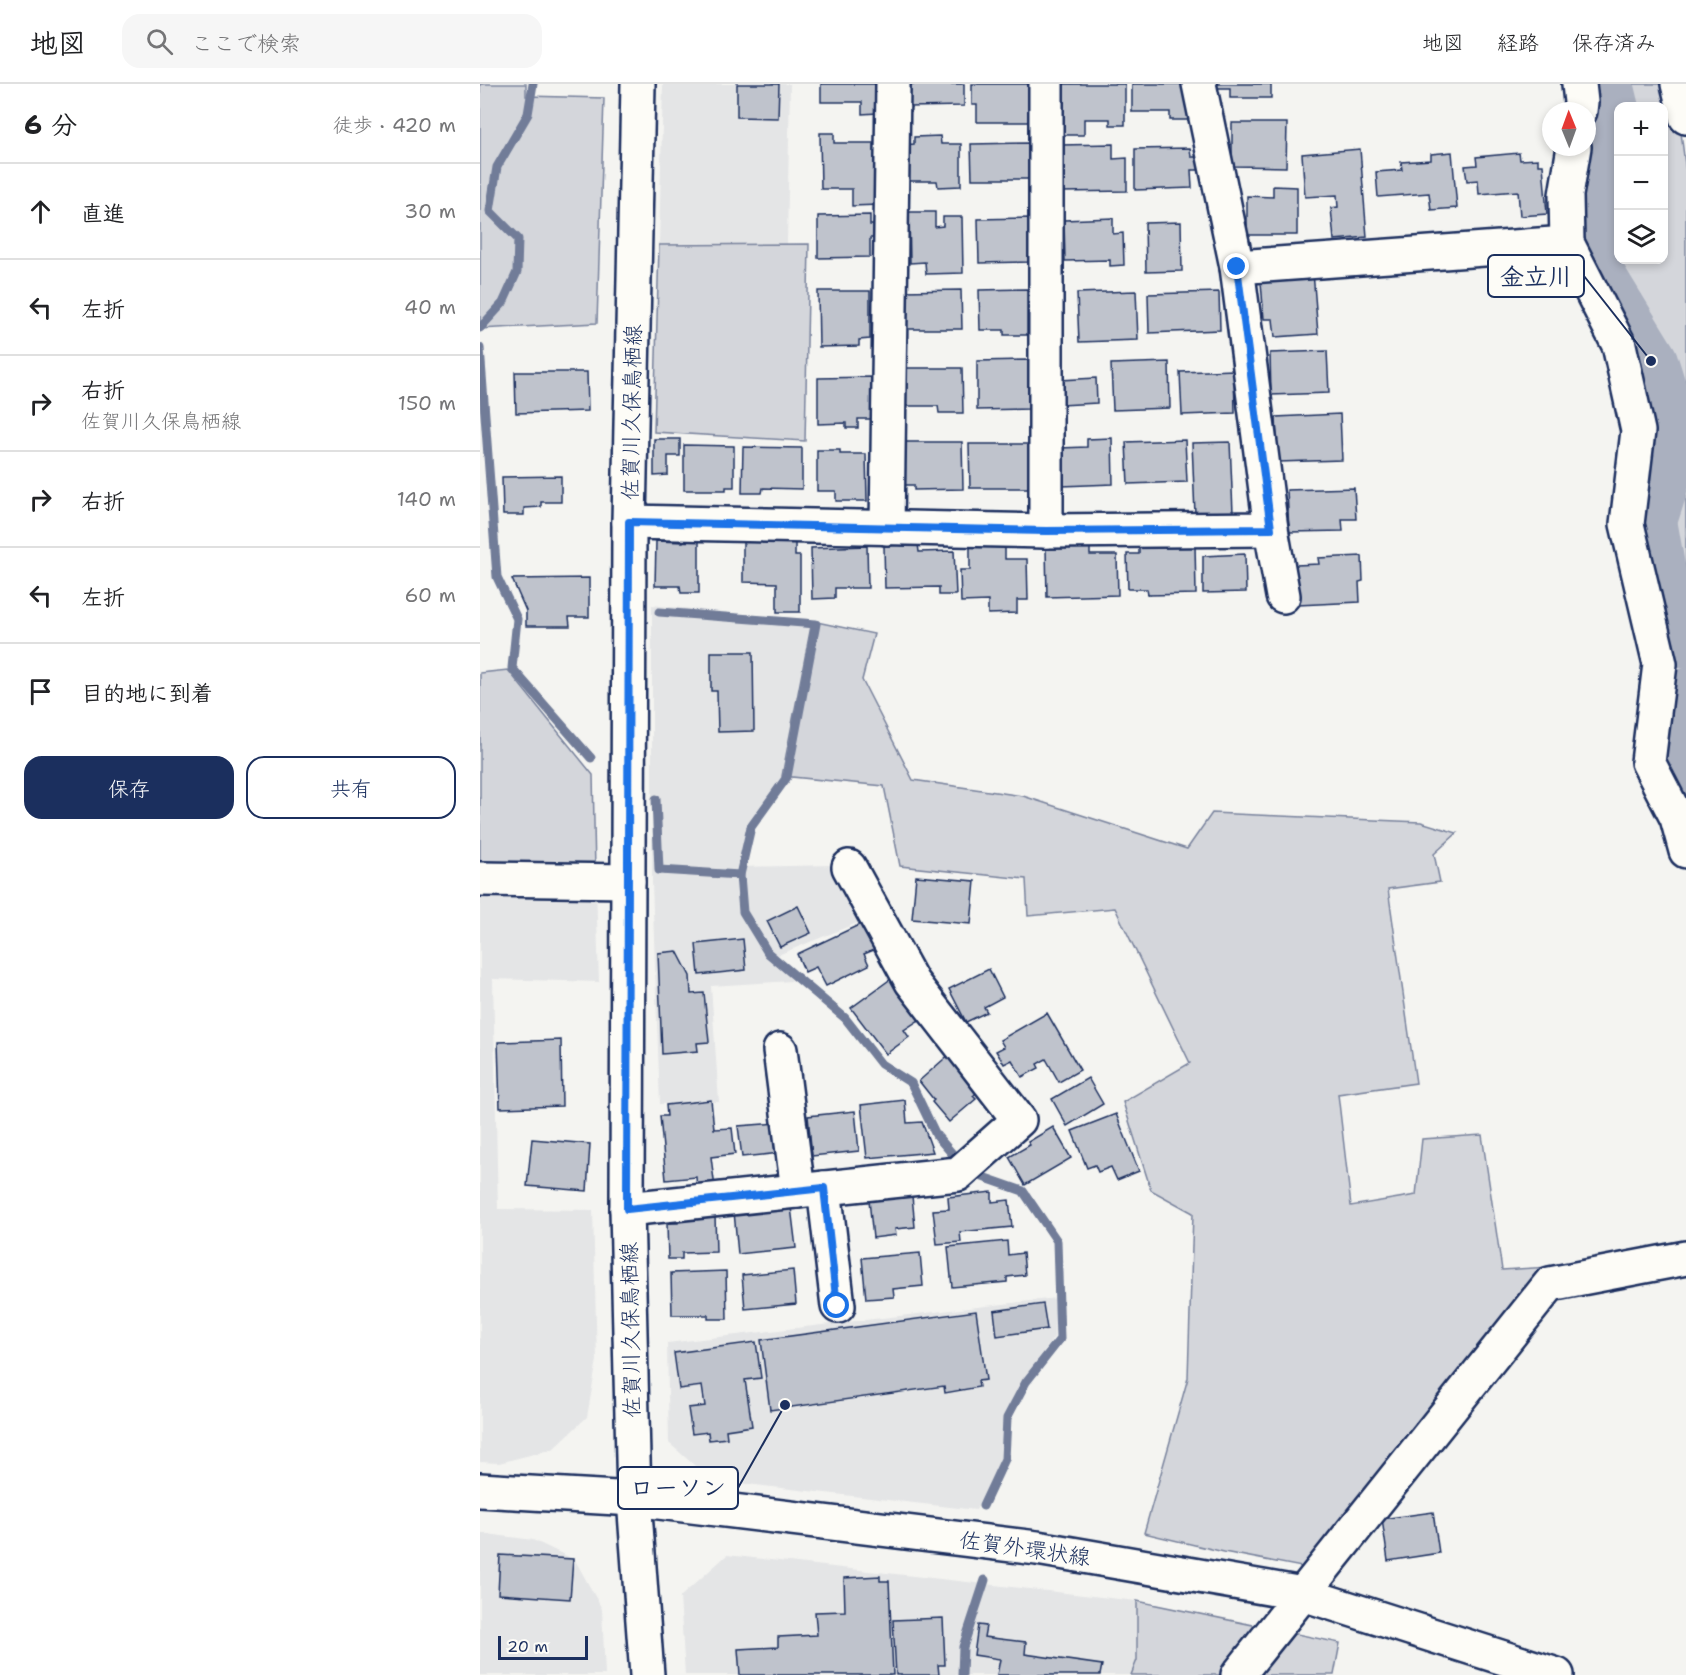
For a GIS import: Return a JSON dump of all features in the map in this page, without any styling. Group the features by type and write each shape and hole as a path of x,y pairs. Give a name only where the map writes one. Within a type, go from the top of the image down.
{"street":[{"name":"佐賀川久保鳥栖線","path":"638,84 629,522 627,1209 634,1499 647,1675"},
{"path":"887,528 893,84"},
{"path":"1046,84 1046,531"},
{"path":"1199,84 1237,267 1271,529 1283,597"},
{"path":"1579,84 1581,102"},
{"path":"1678,84 1686,117"},
{"path":"1572,156 1566,195 1566,243 1619,345 1638,431 1627,524 1660,664 1648,762 1677,818 1686,851"},
{"path":"1237,267 1566,243"},
{"path":"629,522 1046,531 1271,529"},
{"path":"627,1209 958,1174 1019,1120 912,982 849,867"},
{"path":"480,879 628,881"},
{"path":"780,1050 837,1306"},
{"path":"1238,1675 1550,1284 1686,1258"},
{"name":"佐賀外環状線","path":"480,1490 634,1499 1037,1548 1303,1594 1557,1675"}],"shaded area":[{"path":"480,84 526,84 526,96 604,98 597,323 480,329"},
{"path":"663,84 790,84 787,244 659,245"},
{"path":"1617,84 1670,84 1678,109 1686,172 1686,614 1674,588 1664,524 1681,472 1676,387 1615,264 1668,264 1668,102 1621,102"},
{"path":"1614,183 1614,262 1602,238"},
{"path":"809,244 805,441 654,432 659,245"},
{"path":"652,605 812,621 782,776 748,824 740,867 834,865 862,921 778,955 792,981 711,986 719,1102 660,1104 652,883"},
{"path":"812,621 874,634 862,680 913,780 1023,796 1187,849 1212,813 1421,822 1457,833 1434,854 1440,882 1388,889 1416,1083 1338,1094 1351,1206 1416,1195 1422,1139 1482,1135 1502,1270 1550,1267 1504,1332 1312,1569 1224,1552 1144,1533 1188,1378 1193,1213 1151,1190 1123,1102 1190,1063 1115,908 1028,916 1026,879 900,866 884,786 782,776"},
{"path":"508,670 593,775 595,871 480,871 480,673"},
{"path":"480,885 596,887 599,982 493,979 498,1209 593,1210 597,1360 587,1417 553,1449 499,1463 480,1462"},
{"path":"1056,1298 1054,1337 1025,1378 1004,1417 1002,1460 976,1510 711,1480 669,1443 667,1343"},
{"path":"480,1533 533,1540 575,1560 602,1609 605,1675 480,1675"},
{"path":"727,1555 1137,1601 1137,1661 1131,1675 685,1675 680,1597"},
{"path":"1137,1601 1340,1643 1334,1675 1131,1675 1137,1660"}],"building":[{"path":"737,84 779,84 778,118 737,117"},
{"path":"821,84 877,84 877,113 862,114 862,102 821,102"},
{"path":"908,84 964,84 964,106 908,107"},
{"path":"972,84 1032,85 1032,122 977,122 977,105 972,105"},
{"path":"1059,84 1125,84 1125,125 1110,125 1110,119 1084,119 1084,135 1059,135"},
{"path":"1132,84 1193,84 1192,120 1170,120 1170,112 1132,112"},
{"path":"1216,84 1271,84 1271,98 1230,98 1230,88 1216,88"},
{"path":"1232,123 1287,123 1286,167 1232,166"},
{"path":"820,133 834,133 834,143 877,143 878,205 852,206 852,189 821,189"},
{"path":"940,136 941,144 961,144 961,186 938,187 937,181 903,181 903,145 914,144 914,137"},
{"path":"1029,143 1029,179 972,179 971,144"},
{"path":"1113,144 1113,159 1127,158 1127,191 1061,192 1060,145"},
{"path":"1190,148 1191,157 1205,157 1205,170 1191,170 1192,188 1135,190 1135,149"},
{"path":"1360,149 1367,237 1334,240 1331,208 1338,207 1337,195 1305,197 1302,154"},
{"path":"1452,152 1457,208 1431,210 1429,193 1378,197 1376,172 1402,170 1401,162 1431,160 1431,154"},
{"path":"1519,153 1520,160 1538,159 1538,165 1543,165 1547,214 1520,216 1518,191 1479,194 1478,180 1467,181 1465,166 1477,165 1476,157"},
{"path":"1273,186 1297,187 1297,235 1247,235 1247,196 1273,197"},
{"path":"909,212 935,212 935,227 943,226 943,217 962,217 963,273 926,274 925,262 910,263"},
{"path":"870,215 870,225 875,225 875,238 870,238 870,257 818,258 818,216"},
{"path":"1031,218 1031,262 979,263 978,219"},
{"path":"1113,218 1113,234 1123,233 1124,265 1110,266 1110,260 1065,261 1064,220"},
{"path":"1181,222 1182,271 1146,272 1145,223"},
{"path":"1313,272 1318,334 1275,337 1273,319 1264,319 1261,282 1270,282 1270,276"},
{"path":"1027,289 1027,335 1004,335 1004,330 980,330 979,290"},
{"path":"961,290 962,329 903,329 903,291"},
{"path":"818,291 870,291 870,339 859,340 859,346 819,347"},
{"path":"1136,291 1138,340 1079,342 1077,293"},
{"path":"1219,292 1220,330 1149,333 1148,294"},
{"path":"1327,351 1329,393 1271,395 1270,353"},
{"path":"1028,360 1029,409 977,410 977,361"},
{"path":"1169,362 1170,408 1113,410 1111,364"},
{"path":"905,368 962,368 963,413 939,413 938,406 905,406"},
{"path":"1234,370 1235,413 1182,415 1180,372"},
{"path":"515,372 587,372 588,411 516,413"},
{"path":"872,377 872,419 858,419 858,428 846,428 846,423 818,424 818,378"},
{"path":"1096,378 1097,403 1061,405 1060,380"},
{"path":"1340,414 1342,460 1278,462 1276,417"},
{"path":"1112,438 1113,484 1062,486 1060,448 1087,447 1087,439"},
{"path":"654,439 680,439 680,456 668,456 668,475 654,476"},
{"path":"1185,440 1187,482 1128,484 1126,442"},
{"path":"900,442 962,442 963,489 914,490 914,485 901,485"},
{"path":"1230,442 1233,513 1195,514 1192,443"},
{"path":"969,444 1032,444 1032,488 970,488"},
{"path":"684,445 734,446 734,487 726,487 726,490 684,490"},
{"path":"743,447 802,448 802,489 763,488 762,493 742,493"},
{"path":"817,450 840,450 840,454 866,454 867,501 836,501 836,491 817,491"},
{"path":"561,476 561,502 541,502 541,507 524,508 524,515 503,515 502,477"},
{"path":"1354,488 1356,519 1342,519 1343,531 1289,532 1287,490"},
{"path":"683,538 699,539 699,593 681,593 680,586 655,586 656,541 683,542"},
{"path":"743,542 795,543 795,556 800,556 800,612 777,612 777,583 743,582"},
{"path":"918,544 919,552 954,551 956,595 939,595 939,587 885,588 884,546"},
{"path":"1195,545 1196,594 1148,595 1147,589 1128,589 1127,554 1139,554 1139,546"},
{"path":"867,546 868,588 835,588 835,598 812,599 811,548"},
{"path":"1005,546 1005,559 1027,559 1028,600 1017,600 1017,613 988,614 988,601 961,602 960,570 970,570 970,547"},
{"path":"1046,548 1090,548 1090,555 1117,555 1118,595 1047,597"},
{"path":"1245,554 1246,592 1203,593 1203,556"},
{"path":"1362,556 1363,581 1359,582 1360,602 1298,605 1296,565 1319,564 1318,558"},
{"path":"589,578 589,617 569,617 570,626 526,626 526,611 512,579"},
{"path":"711,652 753,652 754,731 718,732 717,691 711,691"},
{"path":"916,876 975,881 971,924 912,919"},
{"path":"798,906 811,933 780,947 767,921"},
{"path":"863,923 876,949 864,954 869,965 826,986 816,967 805,972 797,954"},
{"path":"743,939 746,970 699,975 696,944"},
{"path":"677,951 690,976 691,994 704,993 709,1042 697,1043 698,1051 662,1054 658,953"},
{"path":"989,969 1003,997 984,1007 987,1012 966,1022 949,989"},
{"path":"892,978 922,1018 904,1030 909,1037 886,1054 851,1008"},
{"path":"1047,1013 1080,1070 1059,1082 1046,1059 1037,1064 1039,1068 1022,1077 1012,1060 1004,1064 996,1051 1004,1047 1000,1040"},
{"path":"561,1040 562,1106 500,1108 498,1042"},
{"path":"952,1052 982,1088 973,1096 976,1099 949,1122 932,1102 934,1100 919,1081"},
{"path":"1088,1078 1103,1104 1067,1126 1052,1099"},
{"path":"711,1100 714,1129 732,1128 735,1154 711,1157 715,1188 697,1190 696,1177 666,1180 660,1116 667,1116 666,1105"},
{"path":"905,1100 907,1123 922,1122 933,1152 867,1158 861,1105"},
{"path":"855,1111 859,1151 812,1156 808,1116"},
{"path":"1116,1114 1139,1171 1117,1180 1111,1167 1098,1172 1095,1165 1087,1168 1072,1131"},
{"path":"778,1123 780,1153 742,1157 738,1126"},
{"path":"1053,1127 1071,1158 1025,1185 1009,1157 1030,1145 1028,1142"},
{"path":"532,1139 590,1144 587,1191 527,1186"},
{"path":"992,1192 992,1202 1009,1200 1012,1227 960,1232 961,1242 937,1244 933,1210 949,1209 948,1197"},
{"path":"912,1196 915,1227 895,1229 896,1235 873,1238 869,1200"},
{"path":"791,1207 796,1248 738,1254 734,1212"},
{"path":"715,1215 716,1252 682,1253 682,1259 668,1259 667,1223 678,1223 678,1216"},
{"path":"1007,1241 1008,1255 1023,1253 1025,1275 1007,1277 1007,1282 952,1287 948,1247"},
{"path":"920,1253 923,1286 893,1289 894,1297 866,1299 862,1258"},
{"path":"793,1270 796,1304 745,1309 742,1275"},
{"path":"726,1271 727,1319 708,1319 708,1315 672,1315 671,1273"},
{"path":"1043,1304 1047,1329 997,1336 994,1311"},
{"path":"976,1311 986,1380 978,1381 979,1387 945,1393 944,1386 770,1410 761,1340"},
{"path":"756,1342 761,1378 745,1380 752,1426 726,1430 727,1438 709,1440 708,1432 692,1434 688,1408 705,1406 702,1386 679,1389 674,1353"},
{"path":"1433,1512 1439,1553 1388,1561 1382,1519"},
{"path":"500,1555 573,1559 570,1599 498,1594"},
{"path":"880,1576 880,1581 889,1581 893,1675 740,1675 738,1649 778,1647 778,1637 817,1635 815,1612 845,1611 844,1578"},
{"path":"943,1618 945,1665 938,1665 939,1675 896,1675 893,1620"},
{"path":"978,1625 986,1626 984,1637 1026,1642 1025,1654 1102,1665 1100,1675 997,1675 1000,1659 974,1655"}],"waterway":[{"path":"480,328 503,303 517,272 518,239 490,211 497,167 528,114 533,84"},
{"path":"1606,84 1613,113 1608,177 1592,215 1587,238 1594,268 1651,361 1668,416 1668,465 1650,521 1663,595 1686,642"},
{"path":"480,348 497,577 517,619 512,668 591,758"},
{"path":"659,612 816,624 787,777 751,827 740,875 743,912 768,953 845,1018 881,1064 911,1083 936,1135 956,1158"},
{"path":"1686,695 1670,740 1674,772 1686,790"},
{"path":"656,799 659,870 740,875"},
{"path":"977,1175 1023,1191 1057,1241 1060,1339 1026,1382 1007,1418 1005,1459 983,1506"},
{"path":"962,1675 963,1647 985,1580"}],"place":[{"name":"金立川","path":"1651,361"},
{"name":"ローソン","path":"785,1405"}],"route":[{"path":"837,1306 824,1188 627,1209 629,522 1046,531 1271,529 1237,267"}]}
